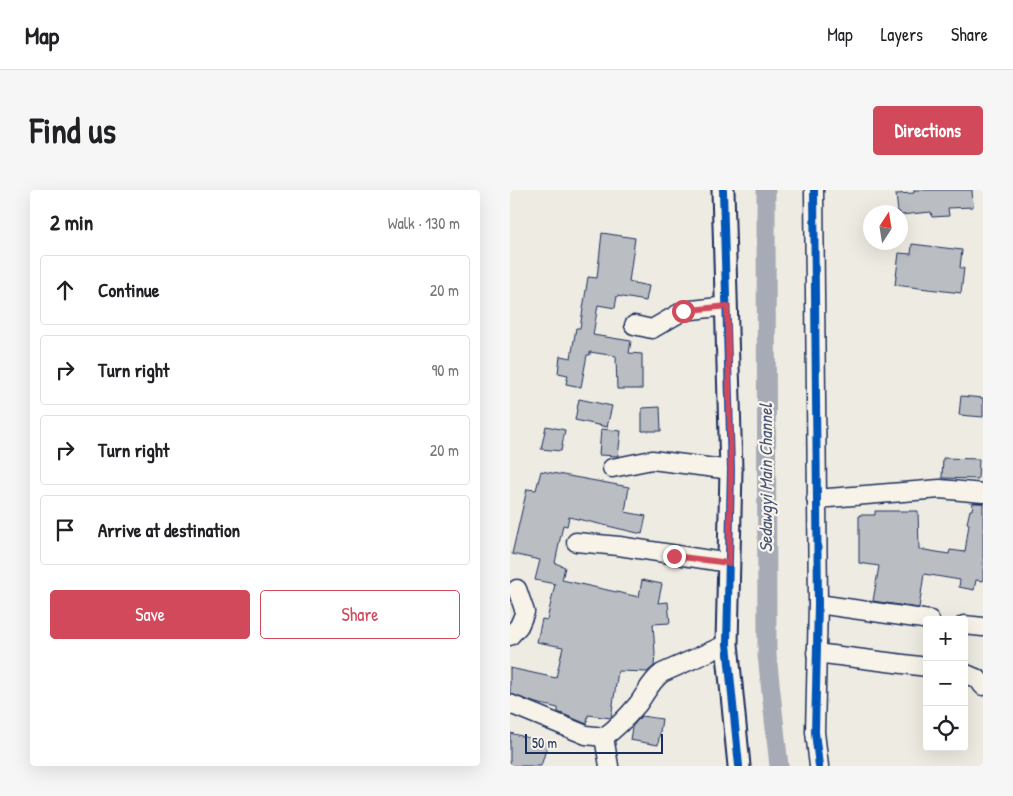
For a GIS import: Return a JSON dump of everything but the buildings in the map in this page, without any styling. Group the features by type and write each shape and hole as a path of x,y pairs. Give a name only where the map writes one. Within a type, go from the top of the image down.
{"street":[{"path":"723,190 731,470 727,644 739,766"},
{"path":"814,190 818,604 815,732 819,766"},
{"path":"634,324 652,329 683,311 727,306"},
{"path":"612,468 652,460 731,470"},
{"path":"816,499 940,489 983,493"},
{"path":"576,542 620,546 729,563"},
{"path":"510,636 519,626 525,612 517,589"},
{"path":"818,604 923,619"},
{"path":"968,625 983,627"},
{"path":"510,704 586,735 604,737 621,724 638,704 655,678 662,673 727,644"},
{"path":"816,653 923,667"},
{"path":"968,675 978,679 983,686"},
{"path":"604,737 608,766"}],"waterway":[{"name":"Sedawgyi Main Channel","path":"766,190 767,655 779,766"}],"cycle path":[{"path":"723,190 731,470 727,644 739,766"},
{"path":"814,190 818,604 815,732 819,766"}],"route":[{"path":"674,556 729,563 731,470 727,306 683,311"}]}
